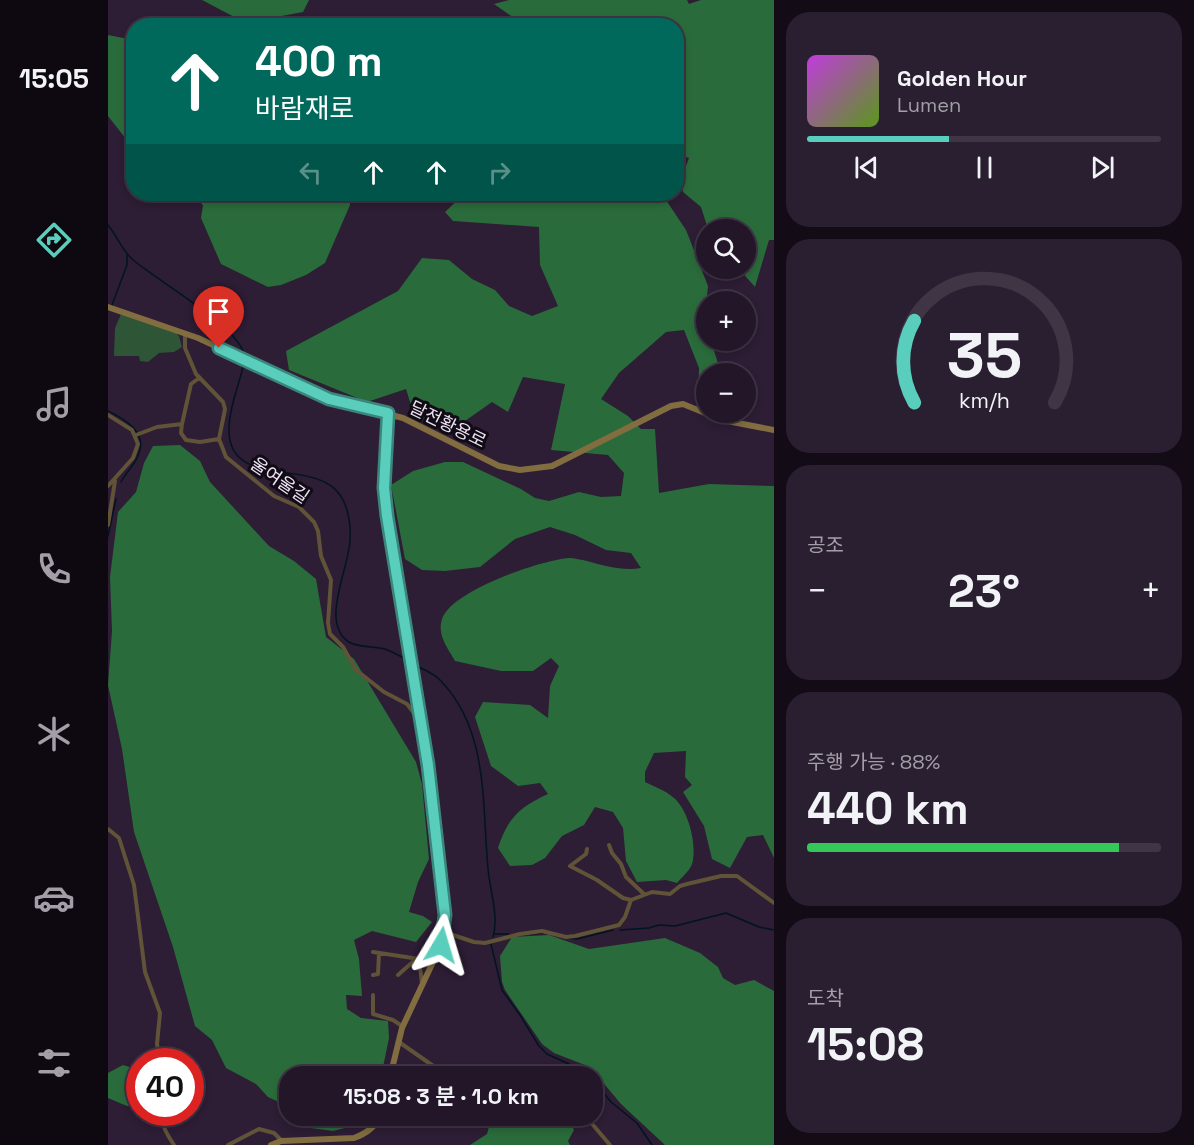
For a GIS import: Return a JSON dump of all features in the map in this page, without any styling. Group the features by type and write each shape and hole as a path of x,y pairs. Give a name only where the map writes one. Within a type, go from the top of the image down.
{"street":[{"name":"달전황용로","path":"110,308 186,333 329,399 403,418 500,466 520,470 552,466 671,406 683,404 722,420 774,430"},
{"path":"186,333 185,348 199,378 223,402 225,409 219,439 200,442 186,440 181,434 191,384 199,378"},
{"path":"388,413 384,488 428,765 444,922 441,945 403,1027 392,1066"},
{"path":"108,415 138,434"},
{"path":"138,434 157,427 182,423"},
{"path":"108,486 137,450 138,434"},
{"name":"울여울길","path":"219,439 223,452 231,463 274,496 299,507 314,522 318,531 321,556 331,580 328,623 330,634 343,647 353,661 356,670 384,692 407,704 420,722"},
{"path":"108,525 116,476"},
{"path":"108,830 119,838 134,885 145,972 160,1013 157,1032 159,1048"},
{"path":"609,845 626,877 644,894"},
{"path":"587,849 586,854 570,866 597,880 623,898 631,900 652,892 670,894 680,886 687,884 721,876 736,876 774,903"},
{"path":"444,932 474,942 485,943 542,931 566,937 575,936 619,925 626,917 631,900"},
{"path":"398,975 418,959 444,922"},
{"path":"373,952 418,959"},
{"path":"373,975 378,974 379,953"},
{"path":"418,959 422,986"},
{"path":"373,995 373,1014 393,1020 403,1027"},
{"path":"398,1041 433,1066"},
{"path":"164,1126 174,1145"},
{"path":"271,1145 281,1141 335,1142 365,1134 373,1126"},
{"path":"594,1126 610,1145"},
{"path":"228,1145 259,1129 274,1134 281,1141"}],"green space":[{"path":"202,0 309,0 303,12 271,18 236,18"},
{"path":"509,0 687,0 689,4 701,0 774,0 774,240 769,240 755,287 748,279 756,279 756,219 705,219 701,207 684,193 684,171 689,158 684,156 684,18 514,18 494,4"},
{"path":"108,35 126,39 126,139 108,116"},
{"path":"198,201 350,201 350,205 325,263 306,275 281,285 268,287 221,264 201,218 203,205"},
{"path":"457,201 667,201 686,230 696,255 696,279 705,279 708,286 708,291 696,291 696,351 714,351 718,363 697,363 684,330 666,332 619,373 601,399 628,416 641,429 655,429 659,493 709,484 774,486 774,858 763,835 747,837 730,868 712,859 704,826 683,792 692,785 685,777 686,751 654,753 645,772 645,782 674,798 683,810 690,826 694,852 692,863 677,883 666,880 637,882 626,861 623,828 613,812 595,807 584,825 562,836 545,858 532,865 510,866 498,848 506,828 516,814 548,794 540,783 518,786 491,766 475,717 483,702 530,705 548,718 550,686 559,666 551,658 533,671 501,671 455,661 442,636 442,619 449,608 479,588 539,564 569,558 614,568 641,568 631,553 606,550 575,535 550,527 515,539 480,567 445,571 422,570 405,559 391,485 413,471 445,462 463,462 535,498 549,501 579,492 601,497 621,496 624,473 608,455 551,450 565,384 523,377 508,412 492,402 448,433 415,418 406,389 367,402 289,370 286,351 398,291 422,258 449,260 472,279 495,290 509,306 532,316 558,306 540,265 539,227 453,221 445,212"},
{"path":"121,314 176,333 182,347 174,352 159,353 148,362 140,361 139,356 114,356 115,328"},
{"path":"180,445 200,461 210,482 269,546 294,561 316,579 326,637 354,659 416,762 422,784 429,859 418,882 409,912 423,916 432,922 416,942 372,931 354,940 359,959 362,996 346,995 347,1009 361,1018 388,1021 389,1038 383,1066 279,1066 279,1102 268,1097 256,1084 226,1068 212,1040 195,1026 173,947 134,832 122,749 108,685 112,631 110,577 118,512 136,492 144,463 153,446"},
{"path":"549,935 589,949 665,938 700,953 718,967 723,978 735,985 754,980 774,991 774,1145 665,1145 621,1104 603,1083 603,1066 587,1066 554,1053 542,1044 505,990 502,982 500,956 512,937"},
{"path":"123,1065 126,1066 126,1106 108,1098 108,1073"},
{"path":"310,1126 352,1126 333,1131"},
{"path":"489,1126 572,1126 574,1130 568,1141 570,1145 470,1145 487,1134"}],"waterway":[{"path":"108,225 132,259 197,305 230,333 241,346 244,357"},
{"path":"112,305 127,265 127,255"},
{"path":"244,362 229,420 232,448 242,460 257,467 312,477 328,484 340,495 347,510 350,534 349,551 336,608 336,622 340,633 353,644 385,649 409,661"},
{"path":"108,411 127,422 140,439 138,457 121,482"},
{"path":"108,536 116,499"},
{"path":"413,664 438,678 457,701 468,722 480,770 483,795 488,869 495,912 493,937"},
{"path":"620,930 659,925 675,926 726,913 759,927 774,930"},
{"path":"569,938 577,939 613,930"},
{"path":"531,934 544,933"},
{"path":"495,934 509,934"},
{"path":"491,944 502,990 539,1046 547,1054 573,1066"},
{"path":"603,1092 611,1102 637,1123 652,1145"}],"route":[{"path":"219,348 329,399 388,413 384,488 428,765 445,915 441,945"}]}
